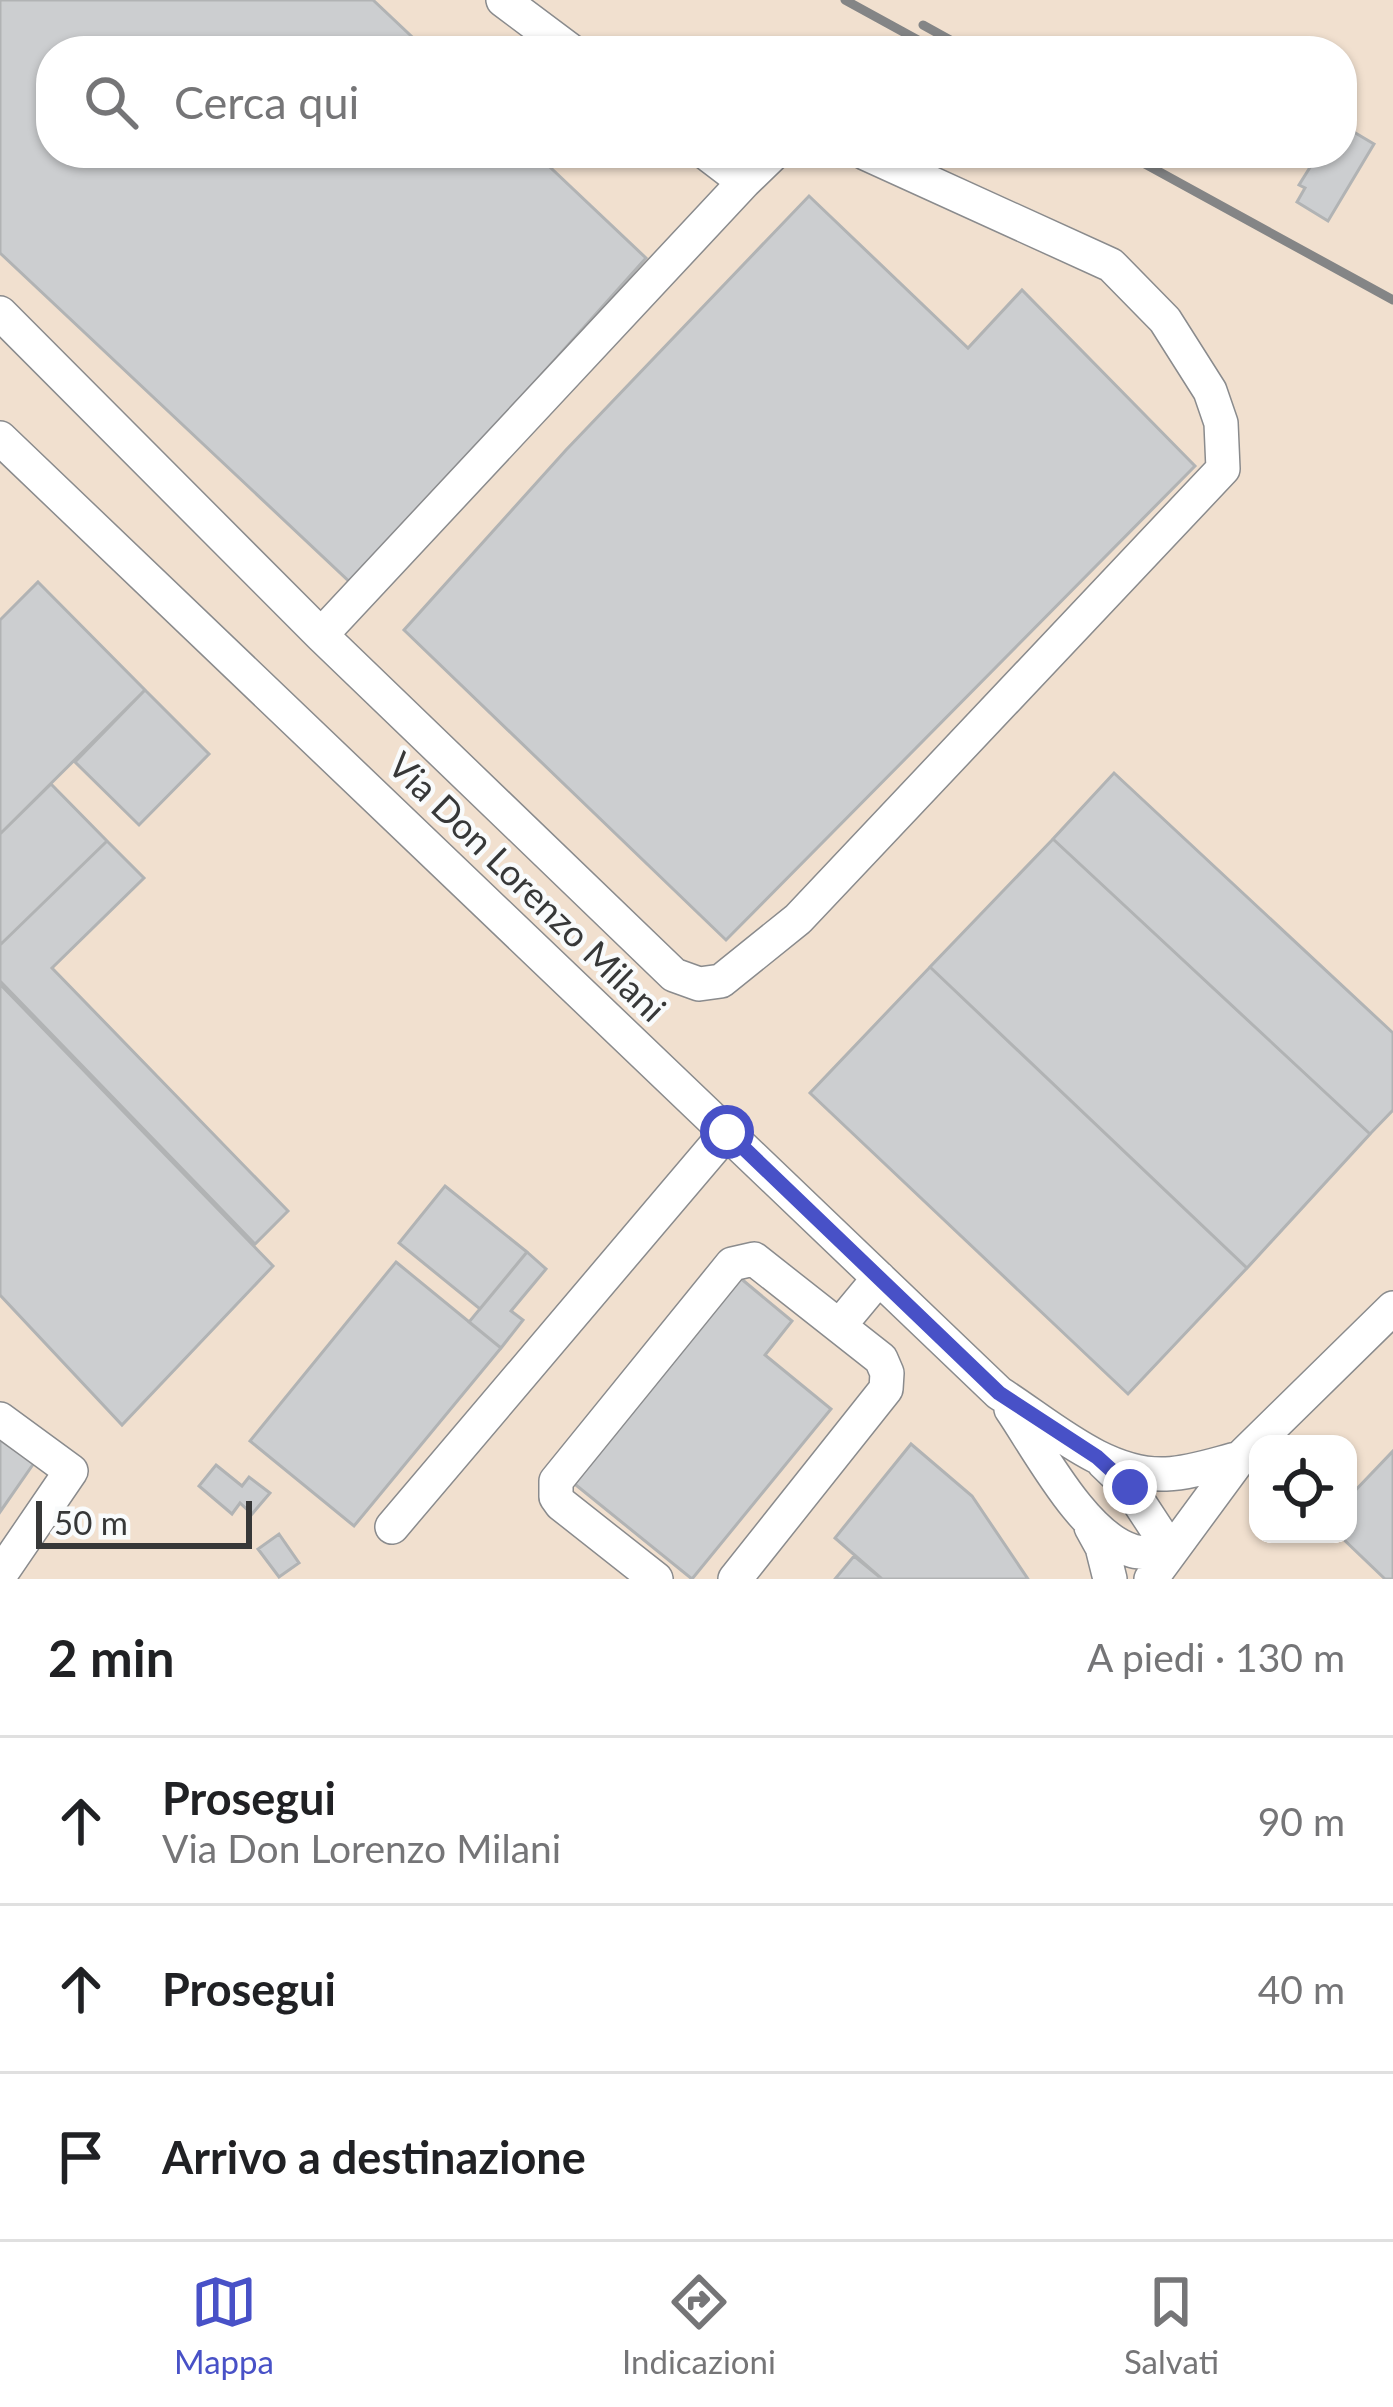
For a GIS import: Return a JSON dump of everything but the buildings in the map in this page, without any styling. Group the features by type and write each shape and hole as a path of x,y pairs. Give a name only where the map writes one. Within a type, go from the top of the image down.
{"street":[{"path":"503,0 551,36"},
{"path":"726,168 744,182"},
{"path":"321,635 758,168"},
{"path":"0,314 321,635 674,975 699,983 721,981 798,919 1223,469 1221,423 1210,392 1165,320 1111,265 898,168"},
{"name":"Via Don Lorenzo Milani","path":"0,438 999,1393"},
{"path":"392,1527 727,1132"},
{"path":"656,1579 561,1504 556,1481 732,1264 754,1259 880,1359 887,1373 886,1390 735,1579"},
{"path":"840,1325 879,1278"},
{"path":"1161,1565 1240,1458 1393,1308"},
{"path":"999,1393 1097,1457 1130,1487 1161,1565"},
{"path":"999,1393 1084,1515 1102,1547 1110,1579"},
{"path":"0,1419 71,1471 0,1575"},
{"path":"1097,1457 1136,1471 1165,1474 1240,1458"},
{"path":"1084,1515 1112,1542 1161,1565"}],"shaded area":[{"path":"0,0 1393,0 1393,1579 0,1579"}],"railway":[{"path":"845,0 911,36"},
{"path":"923,25 943,36"},
{"path":"1152,168 1393,300"}],"route":[{"path":"727,1132 999,1393 1097,1457 1130,1487"}]}
